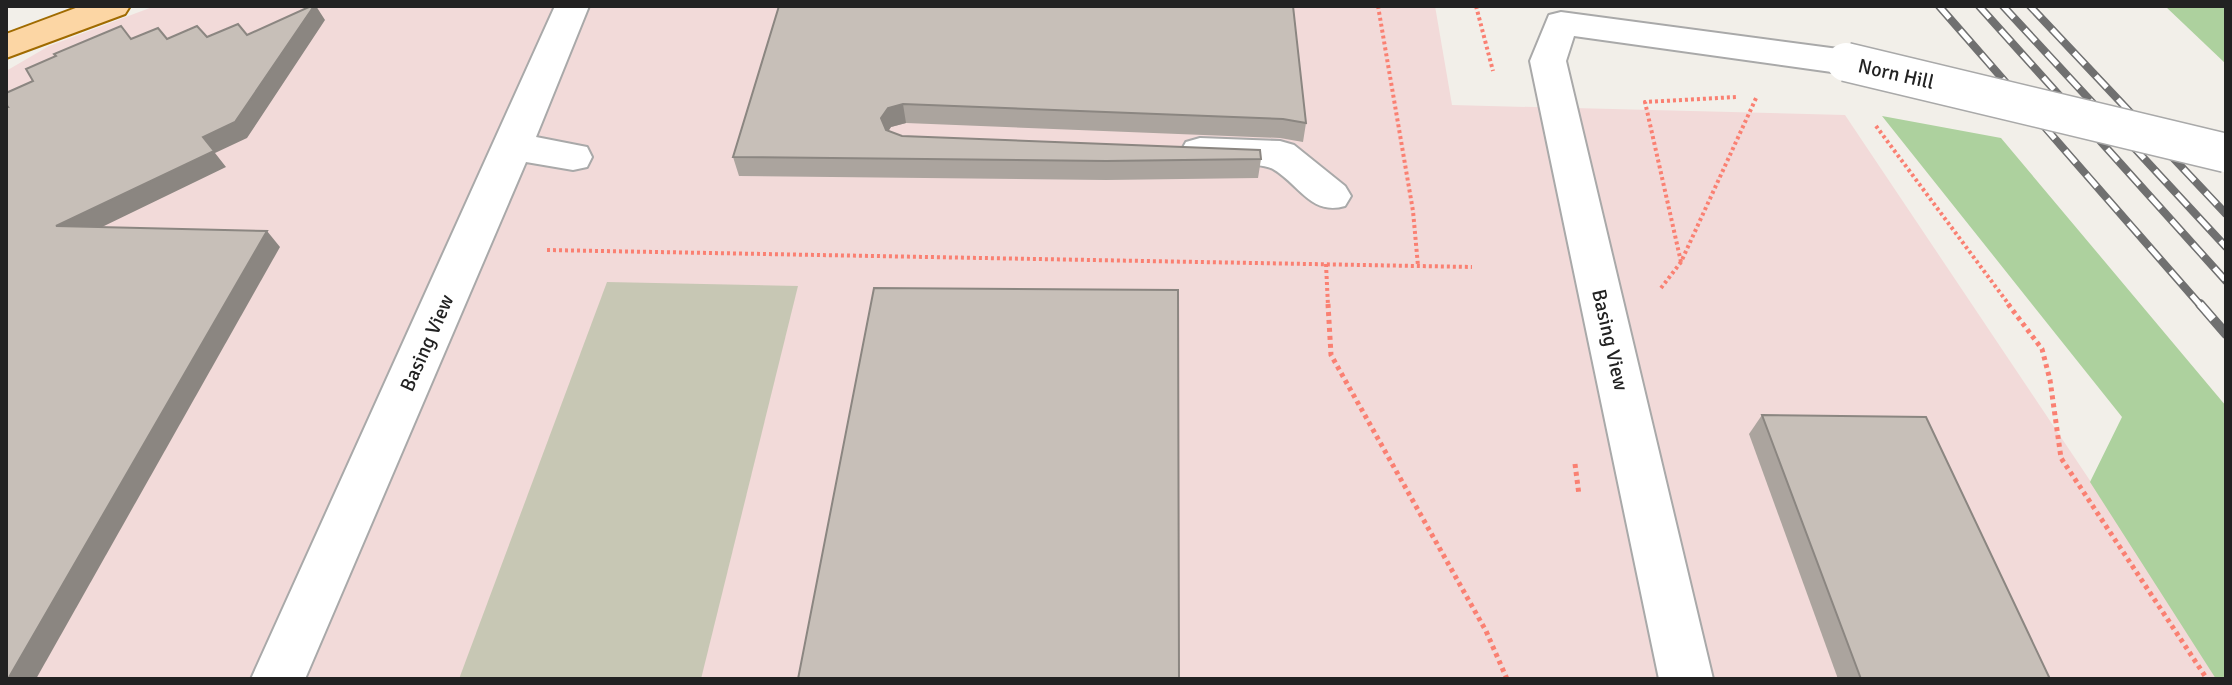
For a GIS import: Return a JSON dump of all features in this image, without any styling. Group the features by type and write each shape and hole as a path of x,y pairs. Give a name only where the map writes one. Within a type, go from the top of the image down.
{"main road":[{"path":"6,26 25,6"},
{"path":"6,47 113,6"}],"street":[{"name":"Basing View","path":"278,679 436,276 572,6"},
{"name":"Basing View","path":"1554,15 1548,61 1686,679"},
{"name":"Norn Hill","path":"1554,15 1846,62 2226,153"},
{"path":"1159,149 1280,154 1331,196"},
{"path":"485,178 573,157"}],"path":[{"path":"1378,6 1413,211 1418,266"},
{"path":"1661,288 1681,262 1757,96 1645,102 1681,262"},
{"path":"1875,124 2042,349 2050,380 2061,458 2207,679"},
{"path":"547,250 1472,267"},
{"path":"1326,264 1331,355 1486,631 1507,679"}],"shaded area":[{"path":"155,6 1435,6 1452,105 1845,115 2223,679 6,679 6,71 49,46"},
{"path":"607,282 798,286 701,679 459,679"}],"green space":[{"path":"2165,6 2226,6 2226,64"},
{"path":"1882,116 2001,138 2226,406 2226,679 2216,679 2090,482 2122,417"}],"building":[{"path":"314,6 235,122 203,137 214,151 56,226 267,231 6,679 6,93 33,81 26,69 121,26 131,39 158,28 167,39 197,26 207,37 238,24 247,35"},
{"path":"779,6 1293,6 1306,123 1283,119 903,104 888,108 881,118 886,130 902,136 1260,150 1261,159 1106,161 733,157"},
{"path":"874,288 1178,290 1179,679 798,679"},
{"path":"1762,415 1926,417 2050,679 1861,679"}],"railway":[{"path":"1939,6 2201,306"},
{"path":"1979,6 2226,281"},
{"path":"2003,6 2226,247"},
{"path":"2030,6 2226,214"},
{"path":"2200,304 2226,334"}]}
